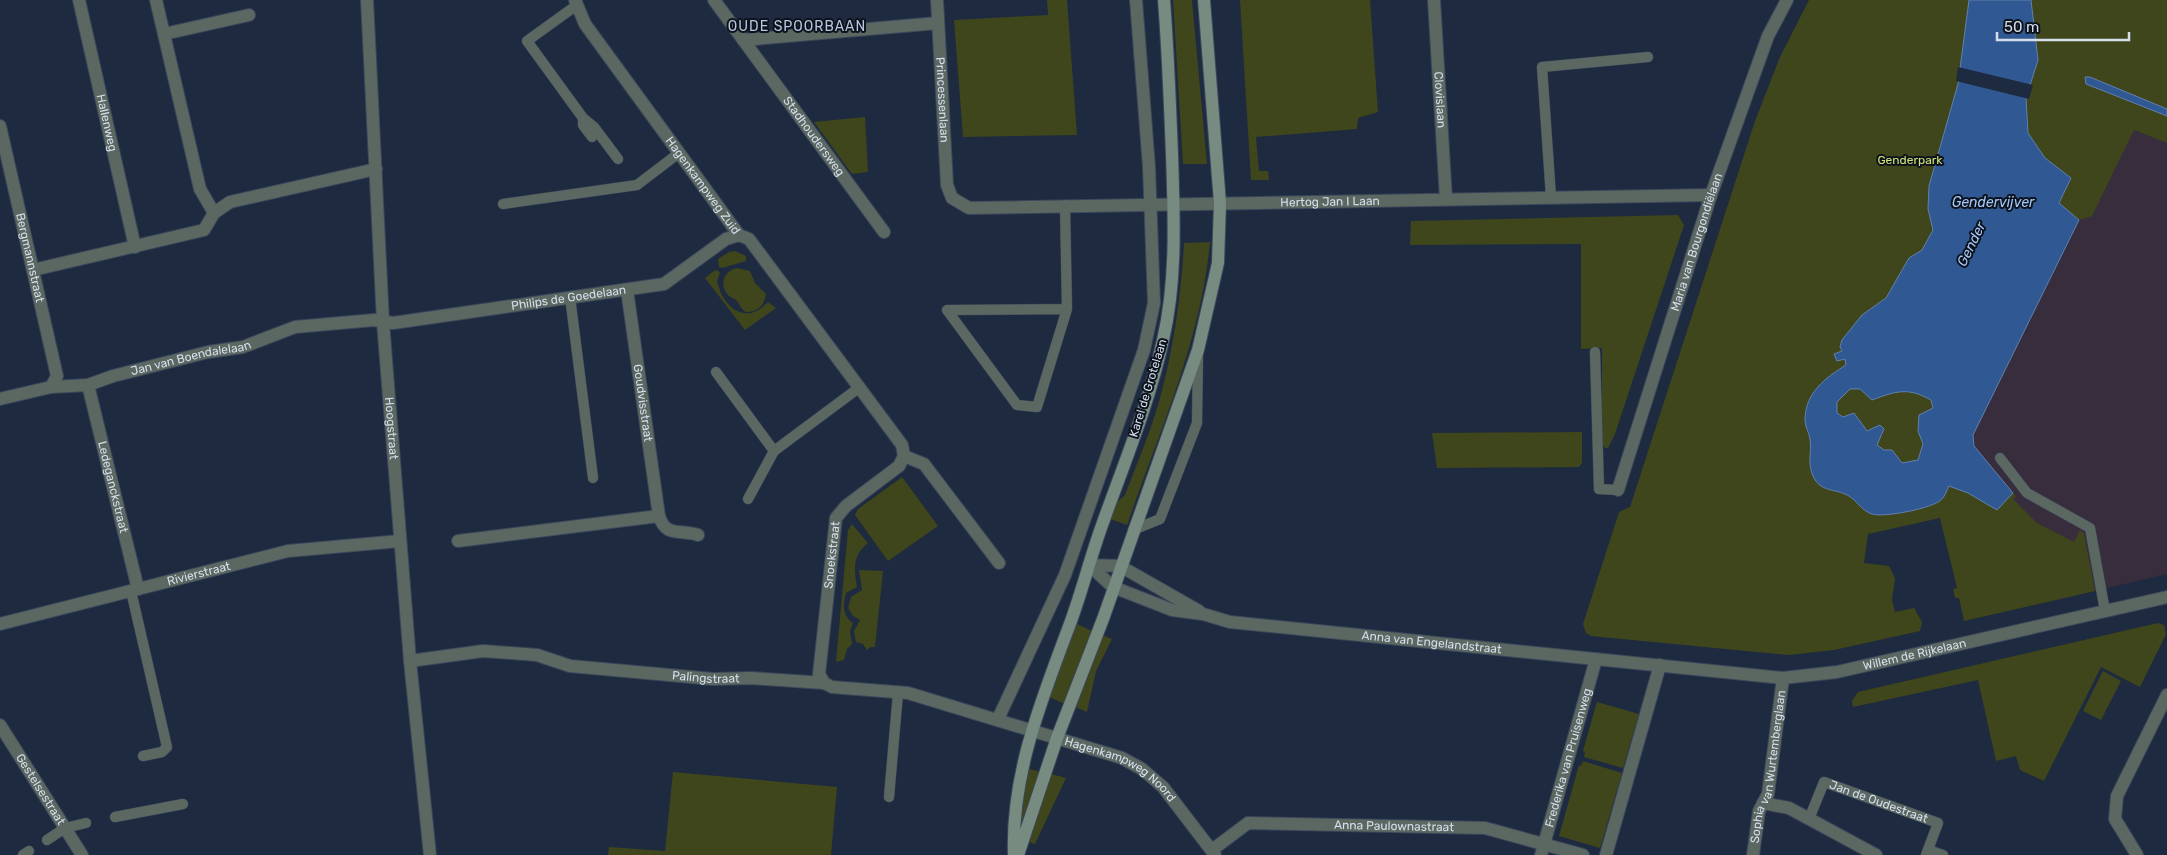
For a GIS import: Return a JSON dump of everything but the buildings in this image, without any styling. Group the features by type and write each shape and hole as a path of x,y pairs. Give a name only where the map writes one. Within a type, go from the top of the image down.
{"main road":[{"name":"Karel de Grotelaan","path":"1014,855 1013,824 1023,762 1031,730 1143,411 1164,338 1173,261 1174,203 1164,0"},
{"path":"1018,855 1057,738 1198,350 1218,263 1220,203 1204,0"}],"street":[{"name":"Hallenweg","path":"79,0 135,247"},
{"path":"156,0 200,189 214,213"},
{"name":"Hoogstraat","path":"368,0 383,322 410,661 430,855"},
{"name":"Stadhoudersweg","path":"714,0 884,232"},
{"name":"Princessenlaan","path":"937,0 947,185 952,198"},
{"name":"Karel de Grotelaan","path":"998,719 1065,574 1144,350 1155,295 1136,0"},
{"name":"Clovislaan","path":"1434,0 1446,199"},
{"name":"Maria van Bourgondiëlaan","path":"1618,490 1711,195 1768,36 1787,0"},
{"name":"Hagenkampweg Zuid","path":"576,2 585,24 739,235 749,240 860,388 902,446 904,456"},
{"path":"164,34 249,15"},
{"path":"743,40 938,23"},
{"name":"Bergmannstraat","path":"0,126 57,376 51,387"},
{"path":"33,270 204,230 214,213 230,202 376,169"},
{"name":"Hertog Jan I Laan","path":"952,198 969,208 1711,195"},
{"name":"Philips de Goedelaan","path":"383,322 664,284 726,239 739,235"},
{"name":"Goudvisstraat","path":"627,290 659,516"},
{"name":"Jan van Boendalelaan","path":"0,399 51,387 88,385 113,376 208,352 243,347 295,328 374,320 383,322"},
{"name":"Ledeganckstraat","path":"88,385 134,590"},
{"path":"904,456 924,464 998,563"},
{"name":"Snoekstraat","path":"824,683 819,674 836,518 841,510 899,466 904,456"},
{"path":"458,541 659,516 662,526 669,531 698,536"},
{"name":"Rivierstraat","path":"0,624 288,551 400,541"},
{"name":"Anna van Engelandstraat","path":"1089,565 1120,566 1167,591 1203,614"},
{"name":"Anna van Engelandstraat","path":"1089,565 1113,587 1172,610 1203,614 1230,622 1660,665"},
{"name":"Willem de Rijkelaan","path":"1660,665 1783,678 1837,672 2167,597"},
{"name":"Palingstraat","path":"410,661 483,651 537,655 570,666 713,679 751,678 824,683 832,687 898,693 998,719"},
{"name":"Frederika van Pruisenweg","path":"1542,849 1596,659"},
{"path":"1606,855 1660,665"},
{"name":"Sophia van Wurtemberglaan","path":"1753,855 1759,812 1768,794 1783,678"},
{"path":"2137,855 2115,819 2117,796 2167,695"},
{"name":"Hagenkampweg Noord","path":"998,719 1122,758 1142,769 1171,796 1213,853"},
{"name":"Gestelsestraat","path":"0,725 82,855"},
{"path":"1763,803 1789,808 1876,855"},
{"name":"Anna Paulownastraat","path":"1213,853 1248,823 1485,828 1542,849 1583,855"}],"lane":[{"path":"576,2 527,42 584,118 594,126 618,159"},
{"path":"1551,198 1542,66 1648,57"},
{"path":"584,118 583,125 592,137"},
{"path":"504,204 637,185 679,153"},
{"path":"1065,205 1067,309 1037,407 1017,406 947,310 1067,309"},
{"path":"570,297 593,478"},
{"path":"1133,530 1160,519 1198,423 1198,350"},
{"path":"1594,352 1599,489 1618,490"},
{"path":"716,372 774,451"},
{"path":"748,499 774,451 860,388"},
{"path":"2000,458 2027,494 2090,528 2105,611"},
{"path":"134,590 167,747 162,752 143,756"},
{"path":"890,796 898,693"},
{"name":"Jan de Oudestraat","path":"1809,819 1824,782 1938,823 1927,853"},
{"path":"115,817 183,804"},
{"path":"47,840 65,828 86,823"},
{"path":"1927,853 1942,855"}],"shaded area":[{"path":"2126,126 2167,143 2167,574 2095,591 2012,499 2015,495 1974,446 1973,435"}],"green space":[{"path":"1047,0 1067,0 1077,135 963,137 954,20 1048,15"},
{"path":"1173,0 1192,0 1207,164 1183,164"},
{"path":"1240,0 1370,0 1378,112 1358,118 1357,129 1256,137 1259,171 1268,171 1269,180 1251,180"},
{"name":"Genderpark","path":"1809,0 2167,0 2167,143 2134,130 2092,216 2079,220 1973,435 1974,446 2016,496 2013,499 2037,523 2074,542 2080,530 2084,534 2095,591 1964,621 1959,598 1955,598 1953,589 1957,588 1940,518 1868,534 1864,563 1889,566 1895,578 1892,600 1895,612 1914,608 1922,622 1920,631 1834,650 1789,655 1591,636 1586,633 1583,624 1619,512 1630,507 1755,121 1780,57"},
{"path":"865,117 868,172 852,174 814,122"},
{"path":"1678,215 1684,225 1615,434 1608,448 1605,448 1602,443 1602,348 1581,349 1581,244 1410,245 1411,221"},
{"path":"1210,242 1198,315 1188,351 1127,525 1110,519 1114,505 1125,495 1160,398 1176,321 1184,243"},
{"path":"735,251 746,256 746,261 722,268 719,267 718,259 729,252"},
{"path":"737,268 750,271 755,283 766,294 762,305 754,311 744,311 735,299 729,296 724,287 723,283 726,275"},
{"path":"715,270 720,272 717,281 724,299 736,311 752,313 768,302 776,308 745,330 705,278"},
{"path":"1582,432 1582,463 1579,467 1437,468 1432,433"},
{"path":"902,477 938,526 888,561 855,515 858,509"},
{"path":"852,524 868,543 859,553 855,563 857,587 846,593 844,602 845,613 853,623 850,631 852,644 847,649 844,660 836,662 848,530"},
{"path":"859,570 883,571 875,647 870,647 867,650 863,644 856,642 854,631 860,620 853,616 848,608 851,597 862,590"},
{"path":"1075,623 1092,631 1065,704 1049,697"},
{"path":"2158,623 2164,625 2166,634 2140,687 2101,667 2044,781 2020,770 2016,756 1996,761 1978,680 1853,707 1852,701 1858,692"},
{"path":"1102,635 1112,639 1096,671 1087,712 1075,707"},
{"path":"2103,671 2121,681 2101,720 2083,711"},
{"path":"1597,702 1639,714 1623,768 1584,757 1585,752 1583,751"},
{"path":"1583,761 1622,773 1600,848 1559,836 1579,765 1581,766"},
{"path":"1027,768 1040,772 1020,834 1020,806"},
{"path":"673,772 837,787 831,855 608,855 609,847 665,851"},
{"path":"1051,774 1066,778 1035,844 1029,842"}],"water":[{"name":"Gendervijver","path":"1969,0 2031,0 2038,60 2026,98 2028,133 2045,158 2071,178 2059,203 2079,220 1973,435 1974,446 2013,493 1997,510 1968,493 1949,486 1942,499 1930,506 1887,515 1872,514 1865,511 1849,496 1824,488 1816,481 1810,467 1810,444 1805,423 1806,410 1812,394 1818,387 1846,365 1845,359 1837,361 1834,354 1842,351 1840,347 1842,340 1862,315 1886,298 1909,258 1922,250 1933,230 1928,209 1929,186 1958,84","holes":["1850,389 1860,389 1872,400 1888,394 1902,392 1915,393 1931,400 1933,408 1919,415 1918,431 1923,444 1918,460 1902,463 1892,450 1884,450 1877,445 1884,429 1880,425 1867,431 1854,413 1843,417 1837,413 1837,402"]},
{"path":"2085,77 2090,77 2167,109 2167,116 2086,84"}],"pier":[{"path":"1958,67 2033,85 2029,99 1956,81"}],"district":[{"name":"OUDE SPOORBAAN","path":"797,26"}],"water label":[{"name":"Gender","path":"1971,244"}]}
